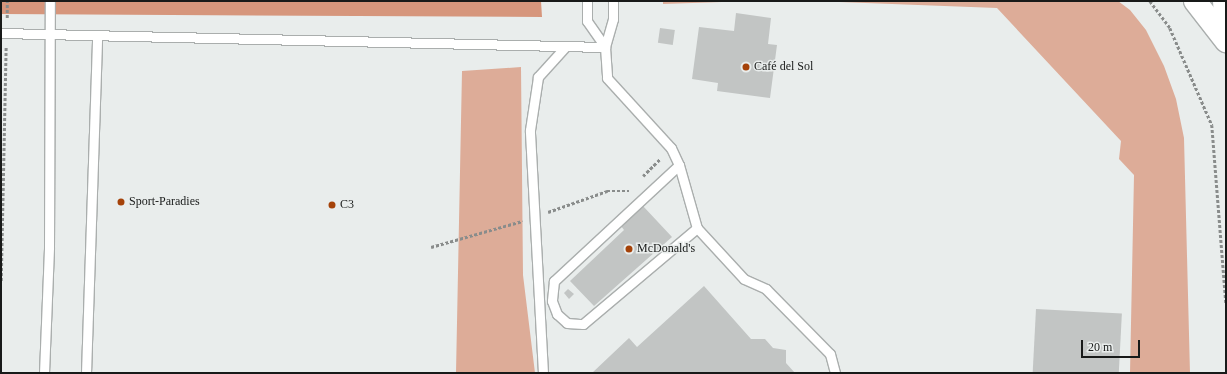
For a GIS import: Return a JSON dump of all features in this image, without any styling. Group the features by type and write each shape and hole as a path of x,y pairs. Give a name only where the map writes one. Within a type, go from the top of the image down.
{"main road":[{"path":"1195,1 1226,41"},
{"path":"1224,1 1226,31"}],"lane":[{"path":"44,373 49,247 50,1"},
{"path":"587,1 587,20 605,47"},
{"path":"613,1 613,19 605,47 607,78 671,148 679,165 697,228 744,279 766,288 830,354 835,373"},
{"path":"4,33 49,36 434,42 564,48 605,47"},
{"path":"86,373 97,37"},
{"path":"542,373 530,130 538,77 564,48"},
{"path":"679,165 554,281 552,301 557,314 567,323 584,324 697,228"}],"path":[{"path":"1,281 4,33 7,1"},
{"path":"1150,1 1170,28 1212,125 1226,303"},
{"path":"639,181 671,148"},
{"path":"431,247 534,217 607,191 628,192 634,186"}],"shaded area":[{"path":"1,1 541,1 542,17 1,14"},
{"path":"663,1 751,1 663,4"},
{"path":"813,1 1118,1 1130,10 1146,30 1164,66 1176,99 1184,138 1190,373 1130,373 1134,175 1119,159 1121,141 997,8"},
{"path":"521,67 523,275 535,373 456,373 462,71"}],"building":[{"path":"736,13 771,18 768,44 777,45 770,98 717,91 718,83 692,79 699,27 734,31"},
{"path":"660,28 675,30 673,45 658,43"},
{"path":"643,206 672,237 594,306 570,281 624,230 621,226"},
{"path":"704,286 751,339 765,339 773,348 786,350 786,363 795,373 592,373 629,338 637,347"},
{"path":"568,289 574,294 569,299 564,293"},
{"path":"1036,309 1122,314 1119,373 1033,373"}],"place":[{"name":"Café del Sol","path":"746,67"},
{"name":"Sport-Paradies","path":"121,202"},
{"name":"C3","path":"332,205"},
{"name":"McDonald's","path":"629,249"}]}
